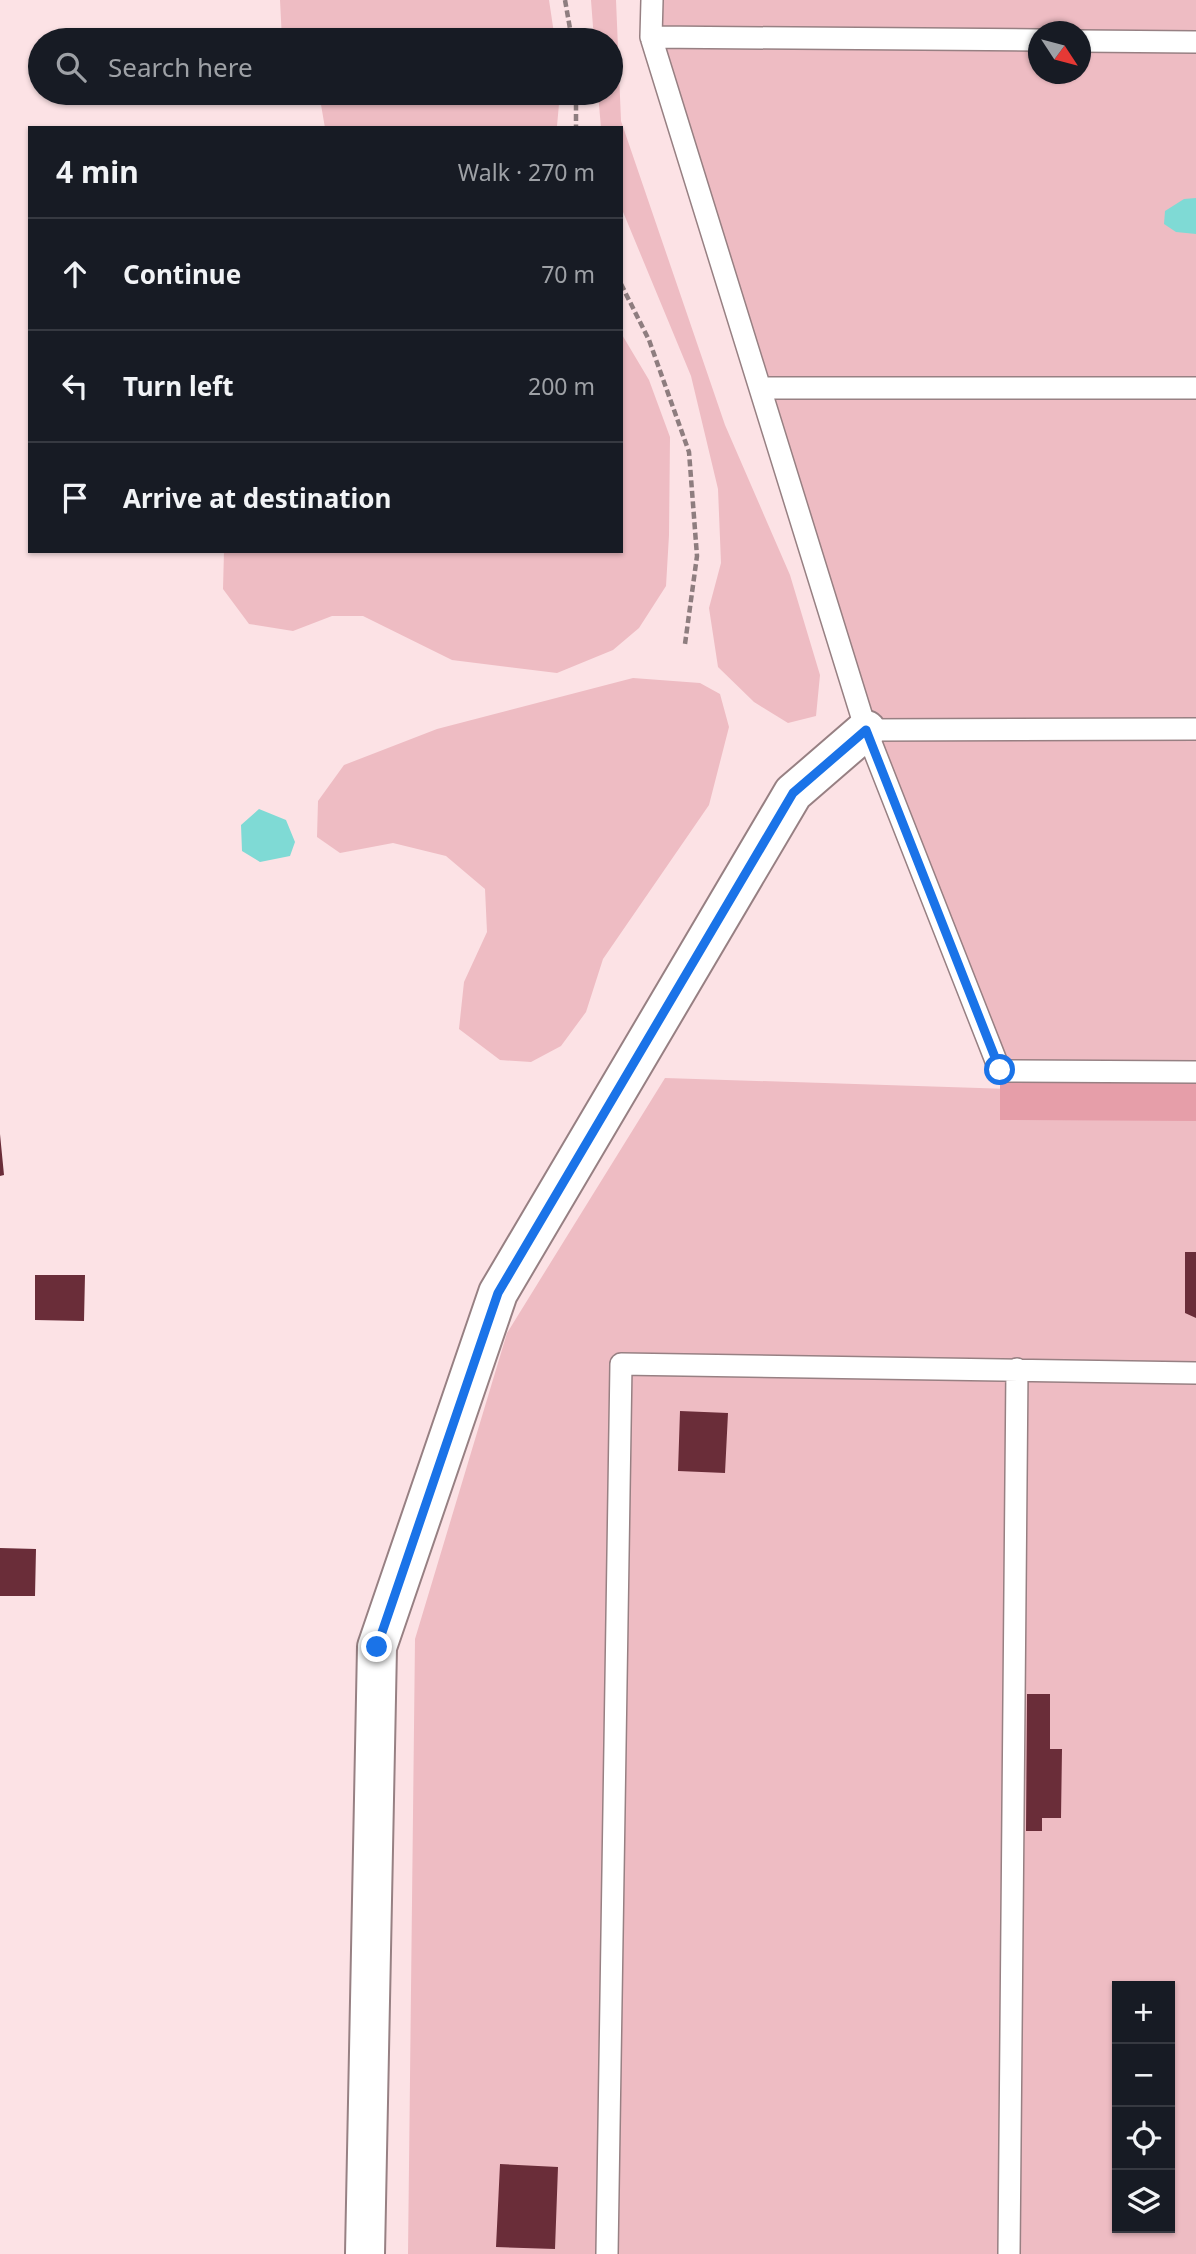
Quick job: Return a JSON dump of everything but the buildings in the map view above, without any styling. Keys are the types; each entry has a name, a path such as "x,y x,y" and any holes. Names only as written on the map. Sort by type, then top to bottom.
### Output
{"street":[{"path":"365,2254 377,1647 498,1293 793,793 866,730"}],"lane":[{"path":"652,0 651,37 866,730 1000,1070 1196,1072"},
{"path":"651,37 1028,40"},
{"path":"1091,41 1196,41"},
{"path":"760,388 1196,388"},
{"path":"866,730 1196,729"},
{"path":"607,2254 621,1364 1196,1373"},
{"path":"1009,2254 1017,1369"}],"path":[{"path":"565,0 570,28"},
{"path":"576,105 576,126"},
{"path":"623,288 649,340 689,452 697,556 685,644"}],"shaded area":[{"path":"280,0 549,0 553,28 281,28"},
{"path":"591,0 616,0 617,28 593,28"},
{"path":"652,0 1196,0 1196,1072 1000,1071 866,730 651,37"},
{"path":"321,105 559,105 557,126 325,126"},
{"path":"599,105 620,105 623,126 601,126"},
{"path":"623,127 725,425 790,575 820,675 816,716 788,723 754,702 718,667 709,608 721,563 718,489 691,376 623,212"},
{"path":"623,336 649,380 670,437 666,586 639,628 613,650 557,673 452,660 363,616 332,616 293,631 249,624 223,589 224,553 623,553"},
{"path":"633,678 700,683 720,694 729,727 709,805 603,959 586,1012 561,1046 531,1062 500,1060 459,1029 464,982 487,932 485,889 446,856 393,843 340,853 317,837 318,801 344,765 437,729"},
{"path":"1000,1071 1196,1072 1196,1121 1000,1120"},
{"path":"665,1078 1196,1095 1196,2254 408,2254 415,1639 507,1333"}],"water":[{"path":"1196,198 1196,234 1176,232 1164,224 1165,211 1184,199"},
{"path":"259,809 286,820 295,842 290,856 260,862 242,851 241,825"}],"route":[{"path":"377,1647 498,1293 793,793 866,730 1000,1070"}]}
